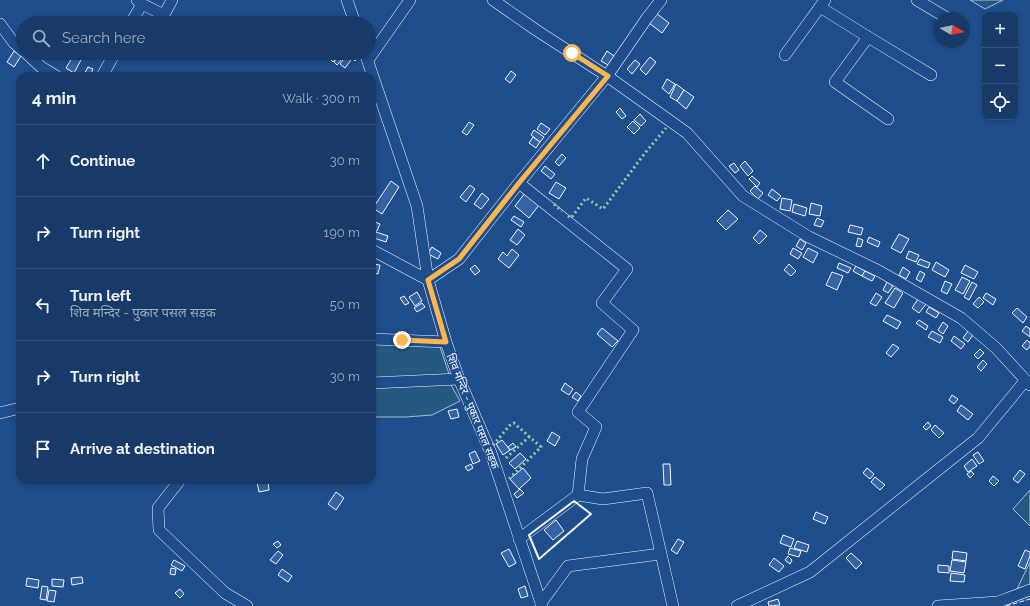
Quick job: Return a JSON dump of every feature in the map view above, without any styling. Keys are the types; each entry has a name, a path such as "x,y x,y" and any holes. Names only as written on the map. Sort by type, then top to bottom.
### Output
{"street":[{"path":"134,16 140,2 164,15 172,0"},
{"path":"347,0 353,16"},
{"path":"376,43 410,0"},
{"path":"493,0 536,30 608,76 687,133 743,196 809,237 879,270 961,318 996,348 1027,383 978,438 810,572 737,606"},
{"path":"376,252 428,280 459,259 519,183 608,76 661,0"},
{"path":"916,0 937,12"},
{"path":"785,55 822,3 868,37 931,75"},
{"path":"0,24 16,45"},
{"path":"868,37 835,82 888,119"},
{"path":"34,60 49,72"},
{"path":"104,72 111,60"},
{"name":"शिव मन्दिर - पुकार पसल सडक","path":"367,60 371,72"},
{"name":"शिव मन्दिर - पुकार पसल सडक","path":"376,85 417,206 428,280 446,342 459,379 491,453 541,604"},
{"path":"519,183 627,269 602,303 633,330 578,412 596,427 582,460 578,495"},
{"path":"376,339 446,342"},
{"path":"376,383 459,379"},
{"path":"0,413 16,409"},
{"path":"177,484 158,508 159,530 225,593 246,606"},
{"path":"519,539 578,495 603,499 647,493 673,606"},
{"path":"541,604 568,566 660,554"},
{"path":"938,606 998,602 1030,590"}],"shaded area":[{"path":"970,0 1003,0 985,9"},
{"path":"376,343 439,344 450,377 376,379"},
{"path":"450,383 460,401 432,415 376,417 376,388"},
{"path":"1030,490 1030,526 1013,509"},
{"path":"1030,562 1030,584 1017,589"}],"building":[{"path":"656,13 669,23 662,33 649,23"},
{"path":"14,51 16,52 16,60 18,60 14,67 7,62"},
{"path":"607,51 614,56 608,65 601,61"},
{"path":"650,57 656,62 646,75 640,69"},
{"path":"71,60 81,60 75,72 66,68"},
{"path":"336,60 341,60 337,65 334,62"},
{"path":"343,60 351,60 345,68 340,64"},
{"path":"635,60 640,64 632,74 627,69"},
{"path":"88,67 93,69 92,72 85,72"},
{"path":"511,71 516,75 510,83 505,79"},
{"path":"667,79 675,84 669,94 662,88"},
{"path":"676,84 684,90 677,101 670,97"},
{"path":"684,90 694,97 686,109 677,101"},
{"path":"620,108 626,116 622,119 616,112"},
{"path":"640,114 646,121 641,126 634,120"},
{"path":"633,121 640,128 634,134 627,127"},
{"path":"469,122 474,125 467,135 462,132"},
{"path":"541,123 550,129 545,135 537,129"},
{"path":"534,130 544,137 540,142 531,135"},
{"path":"533,137 540,142 536,148 529,143"},
{"path":"562,154 566,158 559,166 555,162"},
{"path":"745,161 753,171 748,176 740,166"},
{"path":"734,163 739,170 735,173 729,166"},
{"path":"545,166 555,174 551,179 541,171"},
{"path":"752,176 760,183 757,187 749,179"},
{"path":"391,181 399,187 382,214 376,210 376,204"},
{"path":"556,182 566,188 559,199 549,193"},
{"path":"470,185 475,189 466,202 460,197"},
{"path":"755,186 763,193 758,199 750,191"},
{"path":"772,189 781,196 777,201 768,195"},
{"path":"482,193 489,199 481,209 474,204"},
{"path":"525,193 539,205 529,218 515,206"},
{"path":"782,198 792,200 790,211 780,209"},
{"path":"811,203 822,206 820,216 809,214"},
{"path":"794,204 807,208 805,216 792,212"},
{"path":"728,210 738,219 726,230 717,221"},
{"path":"514,216 524,222 521,227 511,220"},
{"path":"817,218 824,221 821,227 814,225"},
{"path":"376,222 380,224 376,231"},
{"path":"850,225 863,228 861,235 848,232"},
{"path":"518,229 525,235 517,245 510,240"},
{"path":"760,230 767,236 759,244 753,238"},
{"path":"376,232 388,236 386,242 376,239"},
{"path":"899,234 909,239 901,253 891,248"},
{"path":"869,237 880,242 878,247 867,242"},
{"path":"858,238 863,240 861,247 856,246"},
{"path":"800,239 806,243 802,250 796,246"},
{"path":"432,247 441,253 438,259 428,254"},
{"path":"793,248 802,253 798,259 790,254"},
{"path":"808,248 818,253 813,263 803,257"},
{"path":"512,249 519,255 509,268 498,259 503,252 507,256"},
{"path":"909,251 919,255 916,262 906,258"},
{"path":"920,259 930,263 928,268 917,264"},
{"path":"936,262 949,270 945,277 932,270"},
{"path":"839,263 851,268 848,273 837,268"},
{"path":"376,264 380,265 378,274 376,274"},
{"path":"789,264 796,271 791,276 784,270"},
{"path":"475,265 480,271 475,275 470,269"},
{"path":"965,265 978,272 974,279 961,273"},
{"path":"856,266 865,271 862,276 853,271"},
{"path":"903,267 910,272 906,279 899,275"},
{"path":"865,271 875,276 872,281 862,276"},
{"path":"920,271 925,274 921,282 916,279"},
{"path":"832,272 843,276 837,290 826,285"},
{"path":"962,277 970,281 963,294 955,290"},
{"path":"945,281 952,284 947,294 941,291"},
{"path":"887,282 893,286 888,293 883,290"},
{"path":"972,282 977,285 969,300 964,297"},
{"path":"895,288 903,293 894,308 885,303"},
{"path":"417,292 422,301 415,306 409,297"},
{"path":"876,293 882,297 876,306 870,303"},
{"path":"986,293 996,299 993,305 983,298"},
{"path":"404,296 409,303 405,305 400,298"},
{"path":"979,297 984,302 978,308 973,304"},
{"path":"918,299 926,304 919,313 912,308"},
{"path":"422,303 425,307 417,312 414,308"},
{"path":"929,307 939,313 936,318 926,312"},
{"path":"1017,308 1027,317 1023,323 1012,313"},
{"path":"887,315 901,322 897,329 883,321"},
{"path":"919,320 928,326 926,330 916,323"},
{"path":"943,322 948,326 943,334 938,330"},
{"path":"1026,326 1030,329 1030,337 1022,331"},
{"path":"602,328 618,341 612,347 597,334"},
{"path":"932,331 943,337 940,343 928,337"},
{"path":"968,331 973,335 968,342 963,338"},
{"path":"954,336 965,344 961,349 951,341"},
{"path":"1027,340 1030,343 1030,346 1027,350 1022,346"},
{"path":"893,344 899,348 891,357 886,353"},
{"path":"980,349 984,353 978,359 974,355"},
{"path":"983,360 987,364 981,371 977,367"},
{"path":"565,383 573,389 569,395 561,390"},
{"path":"576,392 581,396 578,401 572,397"},
{"path":"952,395 958,399 954,404 949,400"},
{"path":"961,405 973,414 968,420 957,411"},
{"path":"457,409 459,417 451,419 448,411"},
{"path":"928,422 931,426 926,430 923,427"},
{"path":"935,425 944,433 939,438 931,430"},
{"path":"552,432 560,437 555,446 547,441"},
{"path":"502,440 510,450 503,455 496,444"},
{"path":"513,443 516,447 510,450 508,447"},
{"path":"475,451 480,461 473,464 469,454"},
{"path":"978,452 984,461 979,464 973,455"},
{"path":"520,453 526,459 515,469 509,463"},
{"path":"972,459 977,466 968,472 964,466"},
{"path":"471,464 473,468 468,471 465,467"},
{"path":"663,464 670,464 671,485 664,485"},
{"path":"523,468 531,478 519,489 510,479"},
{"path":"867,468 874,474 870,479 863,473"},
{"path":"1020,470 1025,474 1018,483 1013,479"},
{"path":"971,471 974,474 970,478 967,474"},
{"path":"993,476 999,481 994,486 989,481"},
{"path":"875,477 885,485 880,490 871,482"},
{"path":"257,484 268,484 269,490 259,492"},
{"path":"520,489 524,493 517,498 514,494"},
{"path":"336,492 344,498 336,510 328,504"},
{"path":"816,512 828,517 825,524 813,519"},
{"path":"556,520 564,531 553,540 544,530"},
{"path":"783,535 794,539 791,547 780,543"},
{"path":"678,539 684,542 677,554 671,550"},
{"path":"278,541 281,545 277,548 273,544"},
{"path":"797,541 809,545 807,552 794,548"},
{"path":"790,548 801,551 799,557 788,554"},
{"path":"509,549 516,563 509,567 501,553"},
{"path":"1025,550 1030,552 1030,556 1025,569 1018,566"},
{"path":"278,551 283,555 276,564 270,560"},
{"path":"953,551 967,553 966,561 952,559"},
{"path":"851,553 862,563 856,569 846,558"},
{"path":"788,556 792,560 790,564 785,560"},
{"path":"774,558 784,566 779,572 769,565"},
{"path":"174,560 185,566 182,571 171,565"},
{"path":"952,560 966,562 964,573 950,571"},
{"path":"938,565 949,566 949,573 938,572"},
{"path":"171,568 176,569 175,575 170,574"},
{"path":"282,569 292,576 288,582 278,575"},
{"path":"951,573 965,575 964,582 950,581"},
{"path":"82,577 83,583 72,585 71,578"},
{"path":"27,578 39,580 38,588 26,586"},
{"path":"52,579 64,580 63,587 52,586"},
{"path":"42,586 48,587 46,600 40,599"},
{"path":"525,586 528,596 521,598 518,589"},
{"path":"180,589 184,594 180,598 175,593"},
{"path":"49,590 56,591 54,602 47,601"},
{"path":"778,599 780,605 769,606 768,602"}],"hedge":[{"path":"568,216 571,218 586,198 603,209 645,153 666,128"},
{"path":"554,204 562,211"},
{"path":"493,445 511,424 514,423 541,447 508,480"},
{"path":"506,458 530,436 528,435"}],"fence":[{"path":"1006,606 1030,599"}],"wall":[{"path":"574,501 591,514 539,559 529,535 574,501"}],"route":[{"path":"402,340 446,342 428,280 459,259 519,183 608,76 572,53"}]}
